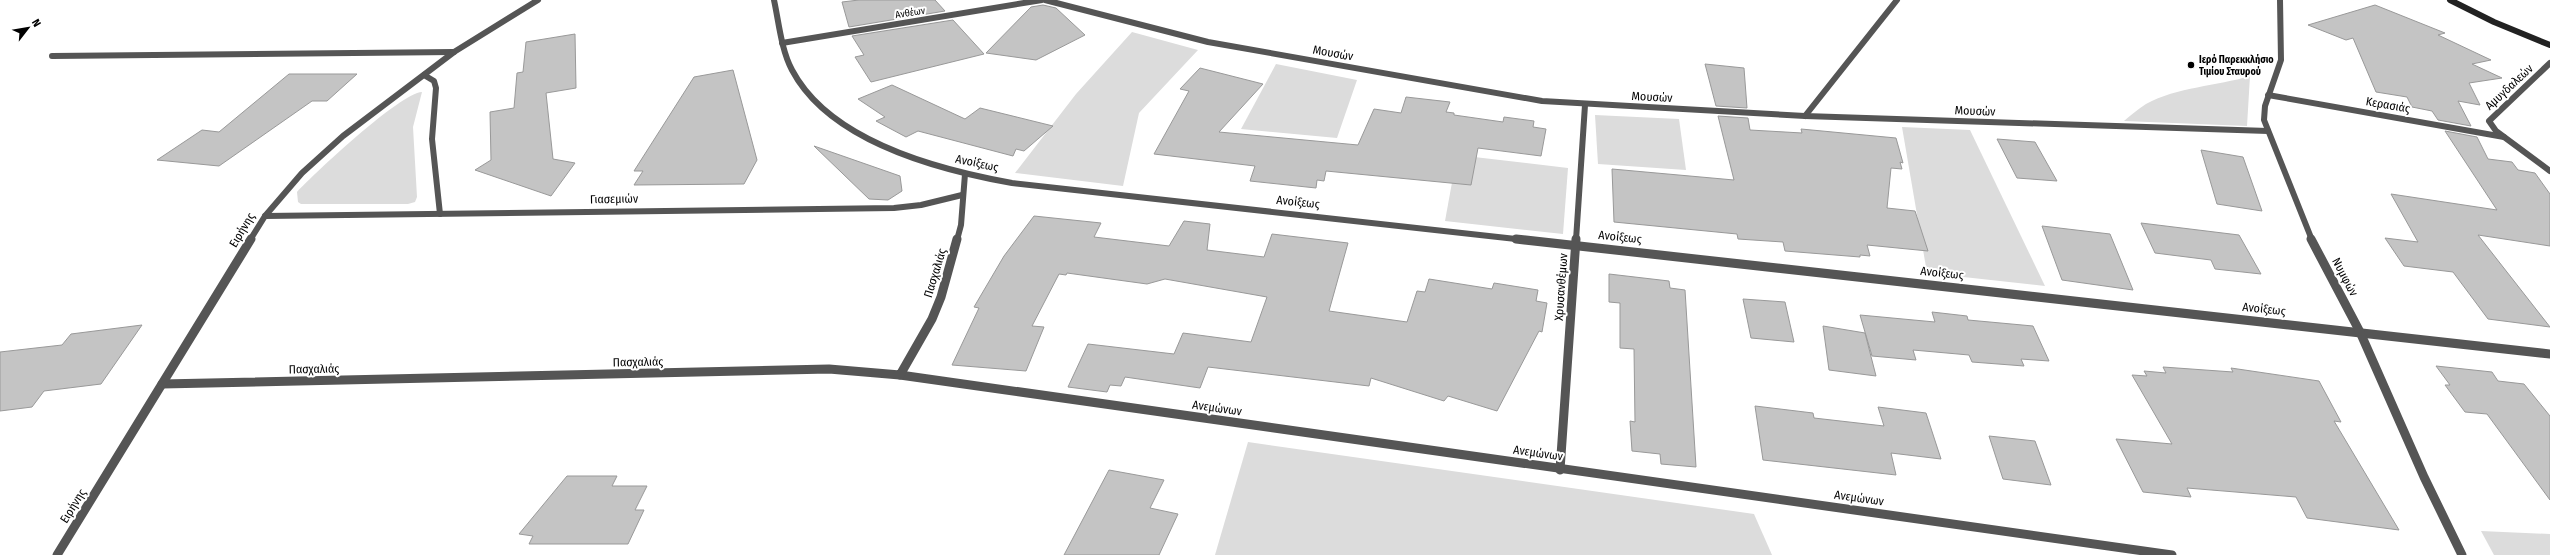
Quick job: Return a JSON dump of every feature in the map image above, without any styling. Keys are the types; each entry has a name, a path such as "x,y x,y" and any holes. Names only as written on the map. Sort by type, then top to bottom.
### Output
{"main road":[{"path":"2450,0 2507,28 2550,45"}],"street":[{"name":"Ειρήνης","path":"57,555 265,216 294,181 328,148 454,52 538,0"},
{"name":"Ανοίξεως","path":"774,0 782,43 792,70 801,86 816,103 833,117 856,131 932,165 965,174 1012,182 2550,354"},
{"name":"Ανθέων","path":"782,43 1043,0"},
{"name":"Μουσών","path":"1043,0 1208,42 1525,98 1585,105 1805,116 2268,131"},
{"name":"Νυμφών","path":"2280,0 2282,42 2279,66 2268,95 2264,112 2268,131 2311,238 2360,332 2424,477 2462,555"},
{"path":"1805,116 1894,1"},
{"path":"52,56 454,52"},
{"name":"Αμυγδαλεών","path":"2550,63 2489,121 2493,128 2550,171"},
{"path":"424,75 434,81 436,88 432,139 440,214"},
{"name":"Κερασιάς","path":"2268,95 2504,137"},
{"name":"Χρυσανθέμων","path":"1560,470 1585,105"},
{"name":"Πασχαλιάς","path":"162,384 829,370 900,374 932,318 941,297 961,225 962,195 965,174"},
{"name":"Γιασεμιών","path":"265,216 894,208 945,200 962,195"},
{"name":"Ανεμώνων","path":"900,374 1560,470 2172,555"}],"shaded area":[{"path":"1132,32 1198,50 1139,113 1123,186 1015,173 1076,94"},
{"path":"1276,64 1357,80 1337,138 1241,129"},
{"path":"2250,76 2247,126 2124,121 2143,106 2158,98 2184,90"},
{"path":"422,92 413,127 417,197 415,202 408,204 301,204 298,202 297,192 358,135 396,105 411,96"},
{"path":"1595,115 1679,119 1686,170 1598,164"},
{"path":"1902,127 1970,130 2045,286 1927,273"},
{"path":"1457,155 1568,168 1563,234 1445,221"},
{"path":"1248,442 1754,514 1772,555 1215,555"},
{"path":"2481,531 2550,534 2550,555 2494,555"}],"building":[{"path":"859,0 935,0 945,11 849,27 842,2"},
{"path":"1043,5 1056,8 1085,35 1036,60 986,53 1031,7"},
{"path":"2375,5 2445,33 2438,35 2491,60 2472,64 2502,78 2469,83 2480,105 2458,101 2471,126 2438,120 2432,111 2412,107 2407,97 2376,92 2353,38 2346,40 2308,25"},
{"path":"953,20 984,54 871,82 855,57 864,55 852,36"},
{"path":"575,34 576,88 546,93 553,159 575,163 551,196 475,170 491,160 490,112 514,108 517,73 523,72 526,42"},
{"path":"1705,64 1744,68 1747,108 1716,106"},
{"path":"1200,68 1263,84 1219,132 1358,145 1374,109 1401,113 1406,97 1450,102 1446,112 1454,113 1454,115 1503,122 1504,117 1534,121 1533,127 1546,129 1541,156 1478,148 1471,185 1326,171 1324,181 1317,180 1316,188 1250,181 1255,166 1154,154 1189,91 1180,89"},
{"path":"733,70 757,160 744,184 634,185 643,171 634,171 694,77"},
{"path":"289,74 357,74 327,101 312,101 219,166 157,160 202,130 219,132"},
{"path":"892,85 965,119 980,108 1053,126 1024,151 1016,149 1013,156 918,131 906,137 876,121 885,117 858,99"},
{"path":"1718,116 1748,118 1750,130 1802,133 1801,129 1896,138 1903,163 1900,162 1902,169 1891,168 1887,208 1915,211 1928,251 1867,245 1870,256 1860,255 1860,257 1785,251 1783,242 1738,239 1737,234 1614,222 1612,169 1734,180"},
{"path":"2445,131 2477,137 2488,159 2512,162 2518,170 2535,173 2550,194 2550,246 2478,235 2550,327 2488,319 2453,272 2404,266 2385,238 2418,242 2391,194 2497,210"},
{"path":"1997,139 2035,142 2057,181 2017,178"},
{"path":"814,146 900,176 902,191 888,200 869,199"},
{"path":"2201,150 2243,157 2262,211 2217,204"},
{"path":"1034,216 1101,223 1094,237 1169,246 1184,221 1210,224 1207,250 1264,257 1272,234 1348,243 1329,311 1407,322 1417,291 1425,292 1429,279 1492,289 1494,283 1538,290 1536,301 1547,303 1542,332 1539,331 1497,411 1448,396 1444,401 1371,378 1369,386 1208,367 1200,388 1125,377 1121,386 1110,385 1107,392 1068,387 1088,344 1174,354 1183,333 1251,342 1267,297 1165,279 1147,284 1067,273 1066,275 1059,274 1032,326 1044,327 1026,371 952,365 979,308 974,307 1004,256"},
{"path":"2141,223 2239,235 2261,274 2215,269 2211,260 2155,253"},
{"path":"2042,226 2110,234 2133,290 2062,280"},
{"path":"1609,274 1669,281 1670,288 1685,290 1696,467 1661,464 1660,454 1632,451 1630,421 1635,422 1634,349 1620,348 1620,303 1609,302"},
{"path":"1743,299 1785,302 1794,342 1751,338"},
{"path":"1932,312 1967,316 1968,320 2033,326 2049,361 2021,359 2024,366 1972,362 1969,355 1913,350 1916,360 1872,356 1860,315 1935,322"},
{"path":"142,325 101,384 44,391 32,407 0,411 0,352 62,345 71,334"},
{"path":"1823,326 1865,333 1876,376 1829,370"},
{"path":"2436,366 2492,372 2498,381 2524,384 2550,416 2550,500 2487,414 2465,412 2445,385 2450,385"},
{"path":"2163,367 2233,372 2231,368 2319,381 2341,422 2334,421 2399,530 2307,518 2296,497 2187,488 2191,497 2143,492 2116,439 2172,444 2132,375 2147,376 2144,371 2166,373"},
{"path":"1755,406 1813,413 1814,418 1884,426 1878,407 1926,413 1941,459 1891,453 1896,475 1763,460"},
{"path":"1989,436 2035,441 2051,485 2003,479"},
{"path":"1109,470 1164,480 1150,508 1178,514 1159,555 1064,555"},
{"path":"567,476 617,476 612,486 647,486 635,510 644,510 628,544 529,544 533,536 519,534"}],"place":[{"name":"Ιερό Παρεκκλήσιο Τιμίου Σταυρού","path":"2191,65"}]}
